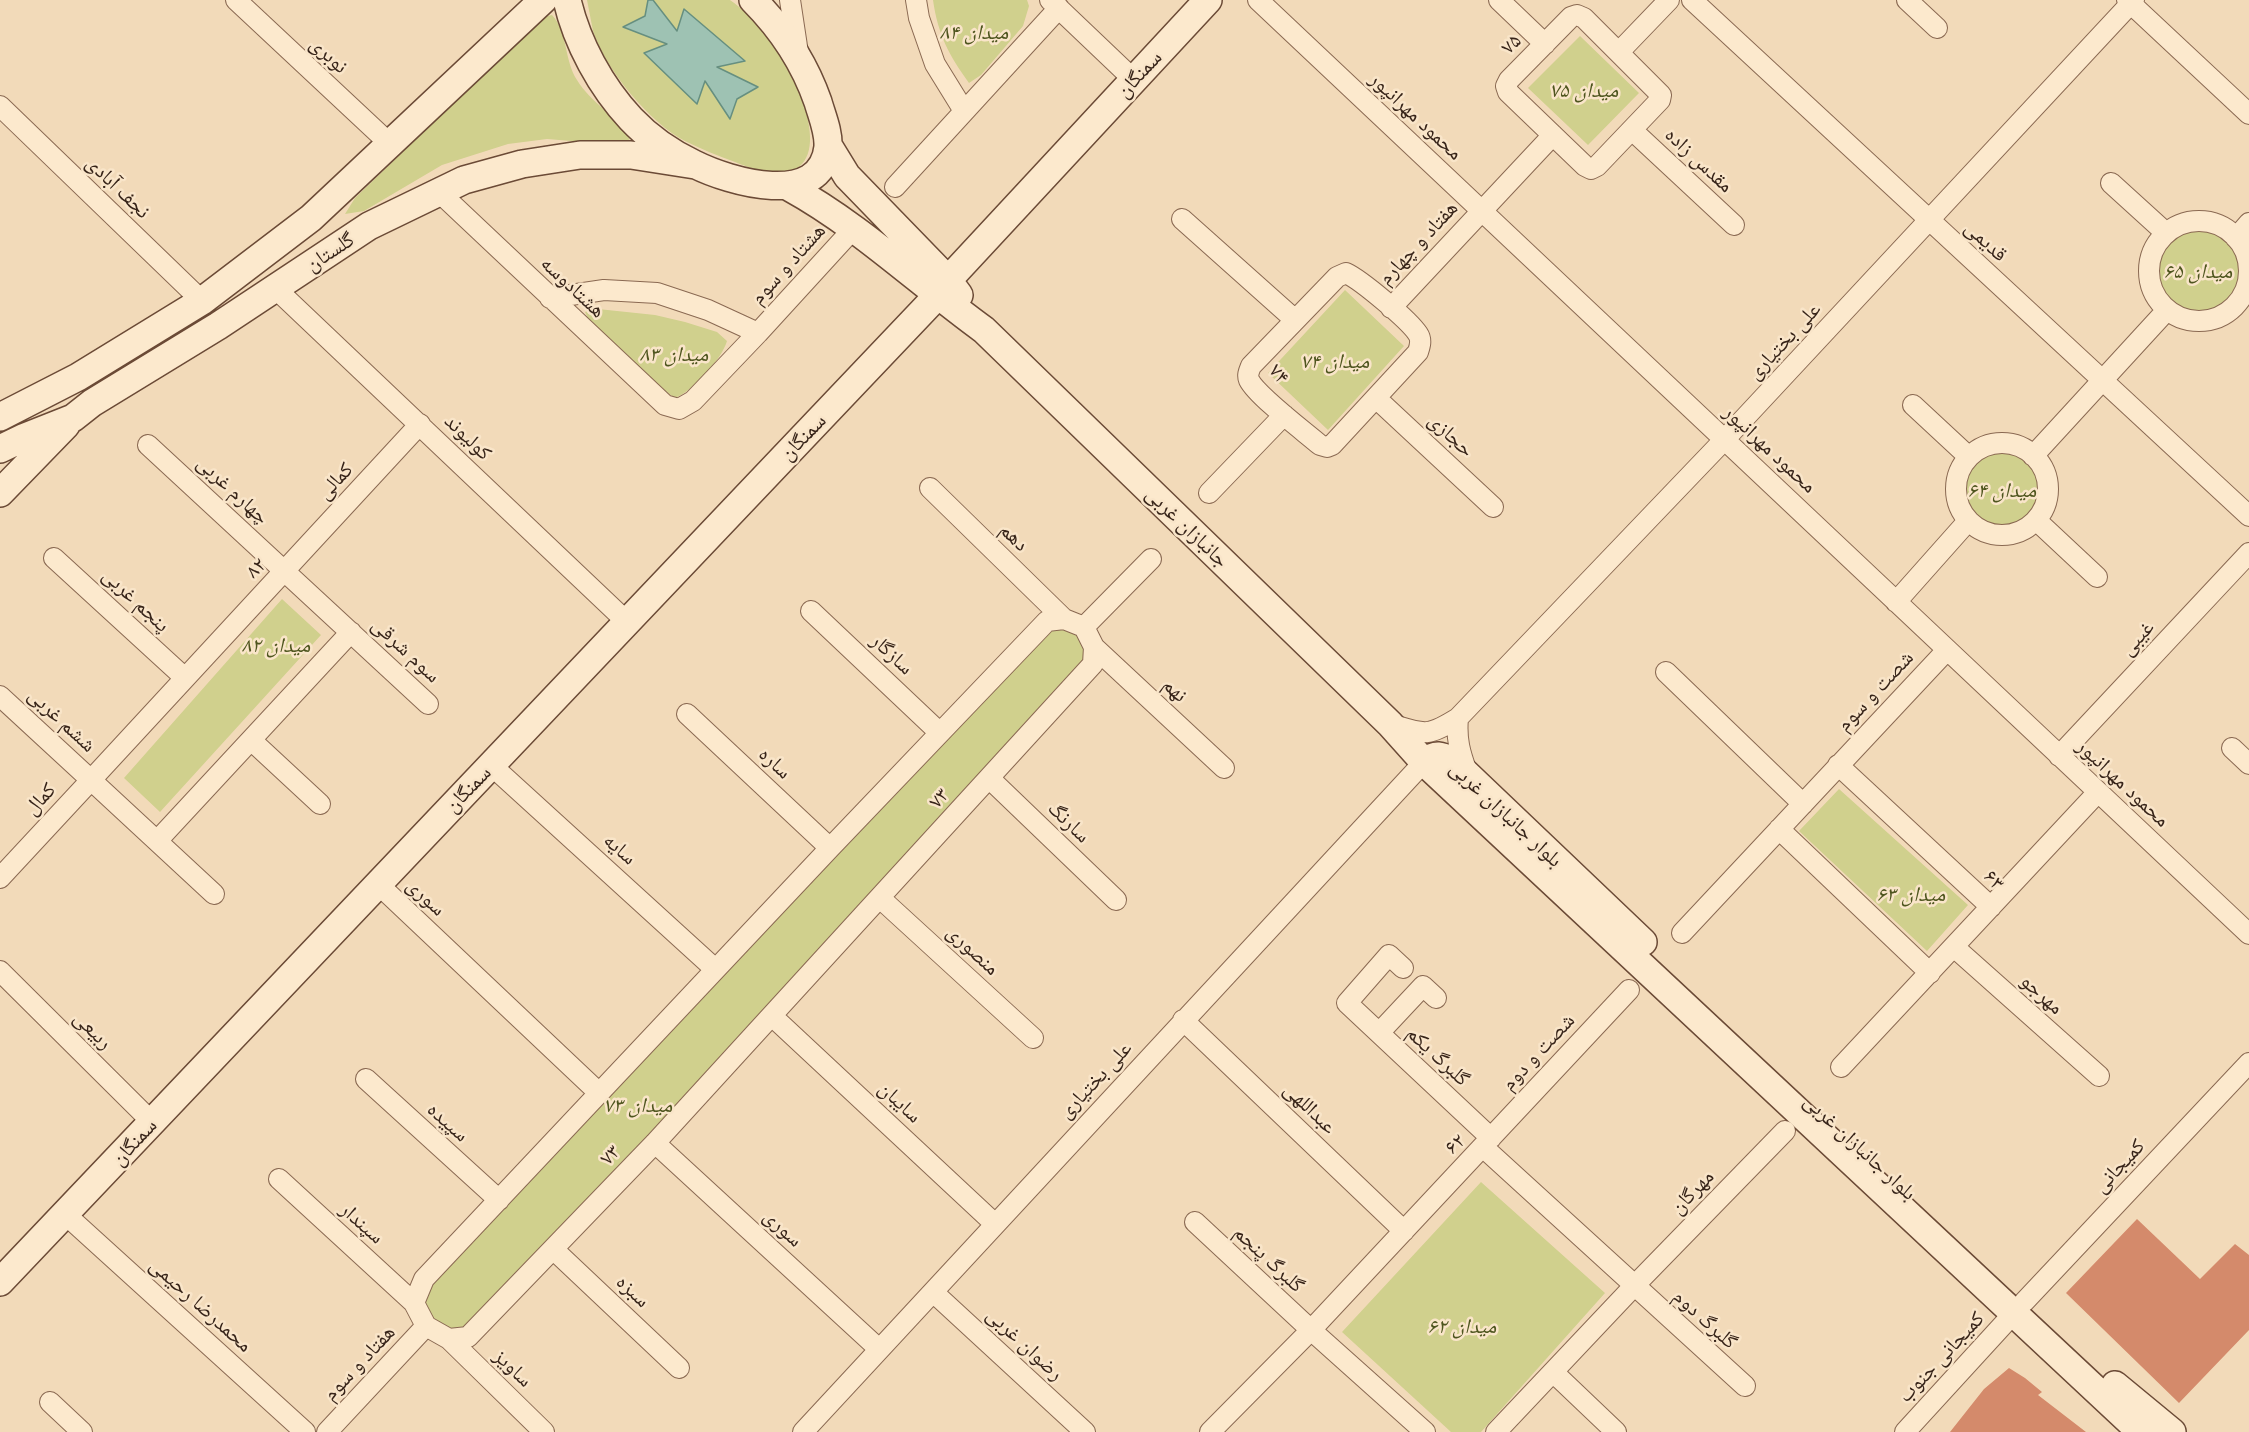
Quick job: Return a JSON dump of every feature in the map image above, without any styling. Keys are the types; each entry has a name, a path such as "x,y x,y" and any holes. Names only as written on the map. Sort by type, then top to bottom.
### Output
{"main road":[{"name":"گلستان","path":"11,411 78,377 202,301 311,218 543,0"},
{"path":"567,0 578,37 609,93 640,126 663,146 695,165 736,179 789,187 813,176 824,164 828,145"},
{"name":"جانبازان غربی","path":"753,0 799,56 824,121 828,145 847,177 943,288 1390,724 1424,762"},
{"name":"سمنگان","path":"0,1282 943,288 1208,0"},
{"name":"گلستان","path":"0,449 73,418 92,403 369,226 464,180 510,167 580,155 631,155 695,165"},
{"name":"جانبازان غربی","path":"789,187 815,201 943,288"},
{"path":"0,460 25,437 11,411"},
{"path":"0,494 73,418"},
{"name":"بلوار جانبازان غربی","path":"2141,1432 2019,1308 1454,762 1442,755 1433,755 1424,762 2019,1308 2172,1432"}],"street":[{"name":"نوبری","path":"236,0 390,144"},
{"path":"790,0 799,56"},
{"path":"916,0 919,18 935,64 964,111"},
{"name":"محمود مهرانپور","path":"1258,0 2249,934"},
{"path":"1499,0 1545,44"},
{"path":"1619,52 1669,0"},
{"name":"قدیمی","path":"1692,0 2249,516"},
{"path":"1906,0 1937,28"},
{"path":"2130,1 2249,114"},
{"name":"علی بختیاری","path":"1458,718 1725,440 2130,1"},
{"path":"895,188 964,111 1054,4 1134,80"},
{"name":"۷۵","path":"1577,15 1584,18 1619,52 1661,95 1660,100 1597,166 1591,169 1585,166 1508,92 1506,86 1509,80 1571,17 1577,15"},
{"name":"نجف آبادی","path":"0,106 202,301"},
{"name":"مقدس زاده","path":"1632,130 1734,225"},
{"name":"هفتاد و چهارم","path":"1391,308 1553,135"},
{"path":"2111,183 2166,233"},
{"name":"هشتادوسه","path":"439,192 665,405 679,409"},
{"path":"1182,219 1294,319"},
{"path":"2210,222 2224,228 2236,238 2244,250 2248,264 2248,279 2242,311 2210,320 2195,321 2180,318 2167,310 2157,299 2148,272 2150,257 2156,244 2166,233 2179,225 2210,222"},
{"path":"2236,238 2249,223"},
{"name":"هشتاد و سوم","path":"679,409 693,400 758,333 854,228"},
{"name":"۷۴","path":"1346,273 1355,277 1391,308 1418,335 1420,343 1418,352 1377,399 1332,445 1327,447 1320,445 1250,382 1248,375 1251,366 1337,277 1346,273"},
{"name":"کولیوند","path":"275,288 627,622"},
{"name":"هشتاد و سوم","path":"550,298 604,290 657,293 708,310 758,333"},
{"path":"2033,456 2167,310"},
{"name":"حجازی","path":"1377,399 1493,507"},
{"path":"1913,405 1969,457"},
{"path":"1209,493 1284,415"},
{"name":"کمالی","path":"285,571 420,424"},
{"path":"2004,443 2019,446 2041,465 2048,494 2044,508 2025,530 2011,535 1996,535 1981,531 1968,521 1959,508 1955,493 1957,477 1963,463 1969,457 1988,445 2004,443"},
{"name":"چهارم غربی","path":"148,445 285,571"},
{"name":"دهم","path":"930,488 1064,619"},
{"path":"2036,520 2097,577"},
{"path":"1896,602 1968,521"},
{"name":"غیبی","path":"2060,756 2249,553"},
{"name":"پنجم غربی","path":"54,558 185,678"},
{"path":"1084,627 1151,559"},
{"name":"۸۲","path":"91,780 285,571 351,632"},
{"name":"سازگار","path":"811,610 940,733"},
{"path":"1064,619 1084,627 1094,646"},
{"name":"۷۳","path":"414,1303 424,1279 598,1092 1047,621 1064,619"},
{"path":"157,841 351,632"},
{"name":"سوم شرقی","path":"351,632 428,704"},
{"name":"۷۳","path":"448,1339 468,1337 655,1143 1093,664 1094,646"},
{"name":"نهم","path":"1094,646 1224,768"},
{"name":"شصت و سوم","path":"1838,765 1947,650"},
{"path":"1666,672 1803,804"},
{"name":"ششم غربی","path":"0,696 91,780"},
{"name":"ساره","path":"687,714 830,848"},
{"path":"1458,718 1459,750 1469,777"},
{"name":"جانبازان غربی","path":"1390,724 1424,734 1443,728 1458,718"},
{"path":"251,740 320,804"},
{"path":"2232,748 2249,764"},
{"name":"علی بختیاری","path":"803,1432 1424,762"},
{"name":"سایه","path":"491,765 715,969"},
{"path":"1682,933 1838,765"},
{"name":"۶۳","path":"1838,765 1991,907 1930,973"},
{"name":"سارنگ","path":"989,778 1116,900"},
{"path":"91,780 214,894"},
{"name":"کمال","path":"0,878 91,780"},
{"path":"1991,907 2098,792"},
{"path":"1779,829 1930,973 1841,1067"},
{"name":"سوری","path":"378,884 598,1092"},
{"name":"منصوری","path":"880,898 1033,1038"},
{"name":"مهرجو","path":"1954,946 2099,1077"},
{"name":"گلبرگ یکم","path":"1403,968 1389,955 1347,1003 1487,1142"},
{"name":"ربیعی","path":"0,971 152,1122"},
{"name":"گلبرگ یکم","path":"1379,1033 1423,986 1436,998"},
{"name":"شصت و دوم","path":"1487,1142 1629,990"},
{"name":"سایبان","path":"772,1016 995,1224"},
{"name":"عبداللهی","path":"1183,1020 1404,1232"},
{"name":"کمیجانی","path":"2019,1308 2249,1062"},
{"name":"سپیده","path":"366,1079 499,1200"},
{"name":"مهرگان","path":"1634,1286 1785,1131"},
{"name":"۶۲","path":"1311,1330 1487,1142 1634,1286"},
{"name":"سوری","path":"655,1143 879,1350"},
{"name":"سپندار","path":"279,1179 414,1303 426,1326"},
{"name":"محمدرضا رحیمی","path":"65,1214 305,1432"},
{"name":"گلبرگ پنجم","path":"1195,1222 1311,1330"},
{"name":"سبزه","path":"553,1249 679,1368"},
{"path":"1496,1432 1634,1286"},
{"name":"گلبرگ دوم","path":"1634,1286 1745,1386"},
{"name":"رضوان غربی","path":"933,1292 1083,1432"},
{"name":"کمیجانی جنوب","path":"1905,1432 2019,1308"},
{"path":"426,1326 448,1339"},
{"name":"هفتاد و سوم","path":"327,1432 426,1326"},
{"path":"1210,1432 1311,1330 1425,1432"},
{"name":"ساویز","path":"448,1339 544,1432"},
{"path":"1553,1372 1616,1432"},
{"path":"50,1402 82,1432"}],"green space":[{"path":"587,0 730,0 740,7 775,45 803,101 810,141 806,158 796,169 789,172 781,174 766,172 710,152 671,133 630,94 618,78 593,31"},
{"name":"میدان ۸۴","path":"933,0 1027,0 1029,6 1023,26 981,75 969,83 945,44"},
{"path":"552,15 561,30 577,80 630,139 620,145 547,139 508,144 442,165 364,211 345,214 355,198 543,17"},
{"name":"میدان ۷۵","path":"1580,36 1639,93 1588,145 1528,88"},
{"name":"میدان ۶۵","path":"2198,226 2215,230 2230,239 2239,254 2243,271 2239,288 2230,303 2215,312 2198,316 2181,312 2166,303 2157,288 2153,271 2157,254 2166,239 2181,230"},
{"name":"میدان ۷۴","path":"1345,290 1404,346 1328,430 1268,373"},
{"name":"میدان ۸۳","path":"598,309 655,315 685,322 717,332 727,341 719,357 706,374 690,389 675,398 662,389 590,322 585,312"},
{"name":"میدان ۶۴","path":"2002,450 2017,453 2030,462 2039,475 2042,490 2039,505 2030,518 2017,527 2002,530 1987,527 1974,518 1965,505 1962,490 1965,475 1974,462 1987,453"},
{"name":"میدان ۸۲","path":"282,599 321,635 160,812 124,778"},
{"name":"میدان ۷۳","path":"1047,621 1084,627 1093,664 468,1337 447,1338 414,1303"},
{"name":"میدان ۶۳","path":"1839,789 1968,905 1927,951 1799,831"},
{"name":"میدان ۶۲","path":"1481,1182 1605,1293 1481,1432 1451,1432 1342,1332"}],"shaded area":[{"path":"648,0 653,0 677,31 684,9 745,61 717,67 758,87 737,99 730,119 705,81 697,104 644,53 667,44 623,27 645,16"}],"building":[{"path":"2137,1219 2200,1279 2235,1244 2249,1255 2249,1330 2179,1403 2066,1293"},
{"path":"2009,1368 2042,1392 2038,1395 2086,1432 1950,1432 1984,1389"}]}
